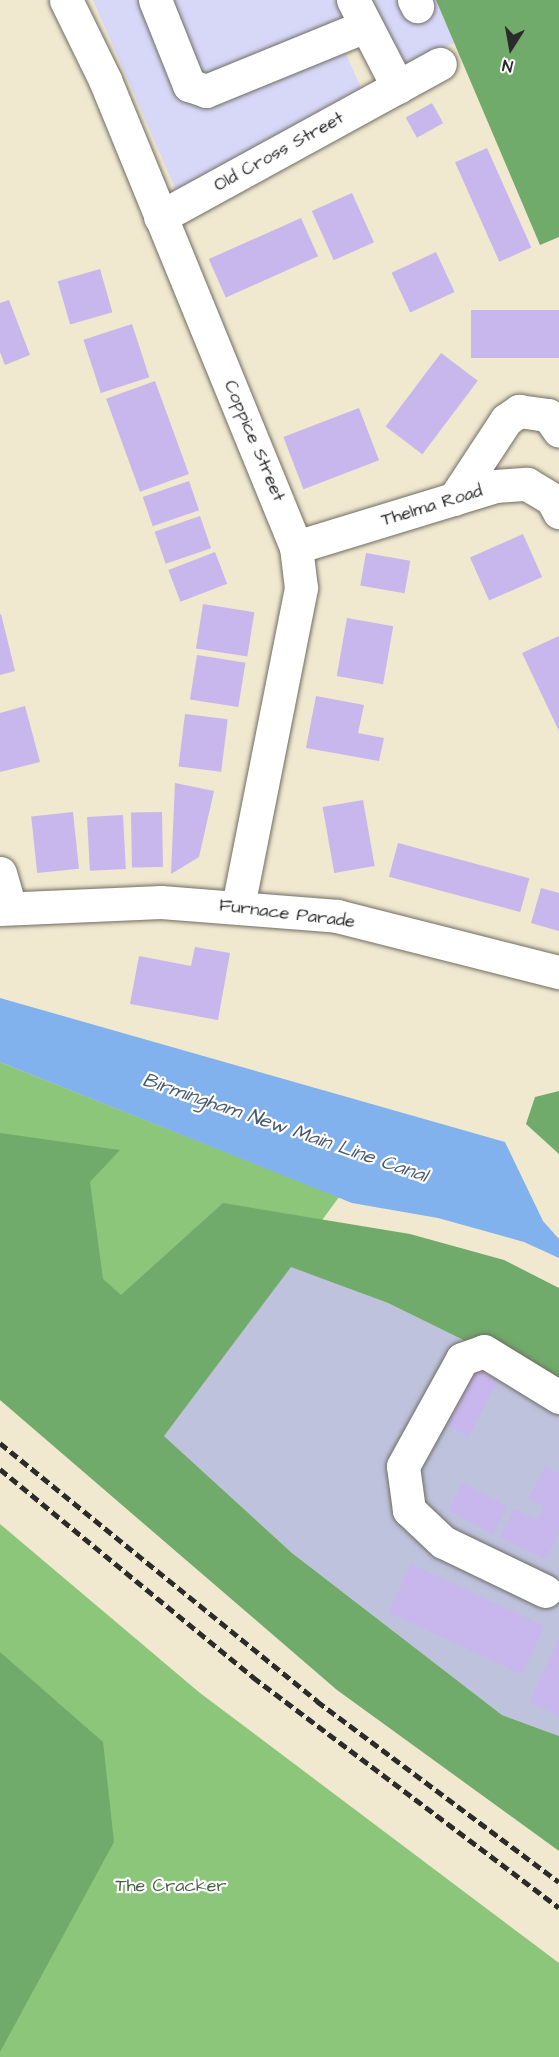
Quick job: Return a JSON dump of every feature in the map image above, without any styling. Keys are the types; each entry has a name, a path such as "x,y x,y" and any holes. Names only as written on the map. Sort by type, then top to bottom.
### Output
{"street":[{"name":"Coppice Street","path":"66,0 105,80 296,547 301,588 238,906"},
{"path":"155,0 189,85 206,91 364,23 398,87"},
{"name":"Old Cross Street","path":"160,217 440,64"},
{"path":"454,499 506,420 519,411 548,415 559,431"},
{"name":"Thelma Road","path":"296,547 495,486 527,484 552,499 559,512"},
{"path":"0,873 5,908"},
{"name":"Furnace Parade","path":"5,908 92,903 238,906 337,916 559,972"},
{"path":"545,1591 443,1542 409,1510 403,1466 462,1359 484,1352 559,1397"}],"shaded area":[{"path":"93,0 436,0 456,42 406,67 385,31 343,47 361,88 176,190"},
{"path":"291,1266 388,1303 559,1387 559,1736 502,1715 292,1553 164,1436"}],"green space":[{"path":"436,0 559,0 559,237 540,245"},
{"path":"0,1062 339,1197 164,1436 0,1361"},
{"path":"559,1091 559,1154 526,1124 535,1097"},
{"path":"0,1133 120,1150 90,1182 103,1279 121,1295 223,1203 410,1234 504,1260 559,1288 559,1387 388,1303 291,1267 164,1436 292,1553 502,1715 559,1736 559,1851 337,1690 0,1400"},
{"name":"The Cracker","path":"0,1524 200,1693 559,1963 559,2057 0,2057"},
{"path":"0,1652 103,1742 114,1842 0,2052"}],"water":[{"name":"Birmingham New Main Line Canal","path":"0,998 505,1142 543,1221 559,1239 559,1258 524,1242 438,1218 352,1203 0,1062"}],"building":[{"path":"432,103 443,123 417,138 406,118"},
{"path":"487,148 531,248 499,262 455,162"},
{"path":"352,193 374,242 334,260 312,211"},
{"path":"301,218 318,256 226,297 209,259"},
{"path":"436,252 455,292 410,313 392,273"},
{"path":"100,269 112,312 70,324 58,281"},
{"path":"9,300 30,355 5,365 0,352 0,303"},
{"path":"471,310 559,310 559,358 471,358"},
{"path":"132,324 149,377 101,393 83,340"},
{"path":"441,353 478,381 422,454 386,426"},
{"path":"155,381 189,474 140,492 106,399"},
{"path":"359,408 379,460 303,489 283,437"},
{"path":"189,481 199,510 153,526 143,497"},
{"path":"200,516 211,548 166,564 155,532"},
{"path":"523,534 542,577 489,601 470,558"},
{"path":"215,552 227,584 181,602 168,570"},
{"path":"366,553 410,561 405,593 360,585"},
{"path":"203,604 254,612 247,657 196,648"},
{"path":"0,615 15,671 0,675"},
{"path":"347,618 393,626 383,684 337,676"},
{"path":"559,636 559,731 522,653"},
{"path":"197,655 245,663 238,707 190,699"},
{"path":"316,696 364,705 358,733 384,738 379,761 306,748"},
{"path":"25,706 40,762 0,772 0,713"},
{"path":"185,714 228,719 221,772 179,767"},
{"path":"175,783 214,791 199,857 171,874"},
{"path":"363,800 375,866 334,873 323,807"},
{"path":"73,812 79,869 37,873 31,816"},
{"path":"162,812 163,867 132,868 131,813"},
{"path":"123,815 126,869 90,871 87,817"},
{"path":"398,843 529,878 520,912 389,877"},
{"path":"541,888 559,893 559,931 531,923"},
{"path":"195,947 230,953 218,1020 130,1004 139,956 191,966"},
{"path":"477,1369 498,1380 468,1437 447,1426"},
{"path":"545,1466 559,1473 559,1532 546,1559 500,1537 514,1509 537,1520 544,1506 529,1499"},
{"path":"463,1483 507,1506 493,1534 448,1510"},
{"path":"411,1564 544,1626 522,1674 389,1612"},
{"path":"559,1639 559,1716 529,1702"}],"railway":[{"path":"0,1443 317,1701 559,1882"},
{"path":"0,1469 253,1677 559,1908"}]}
